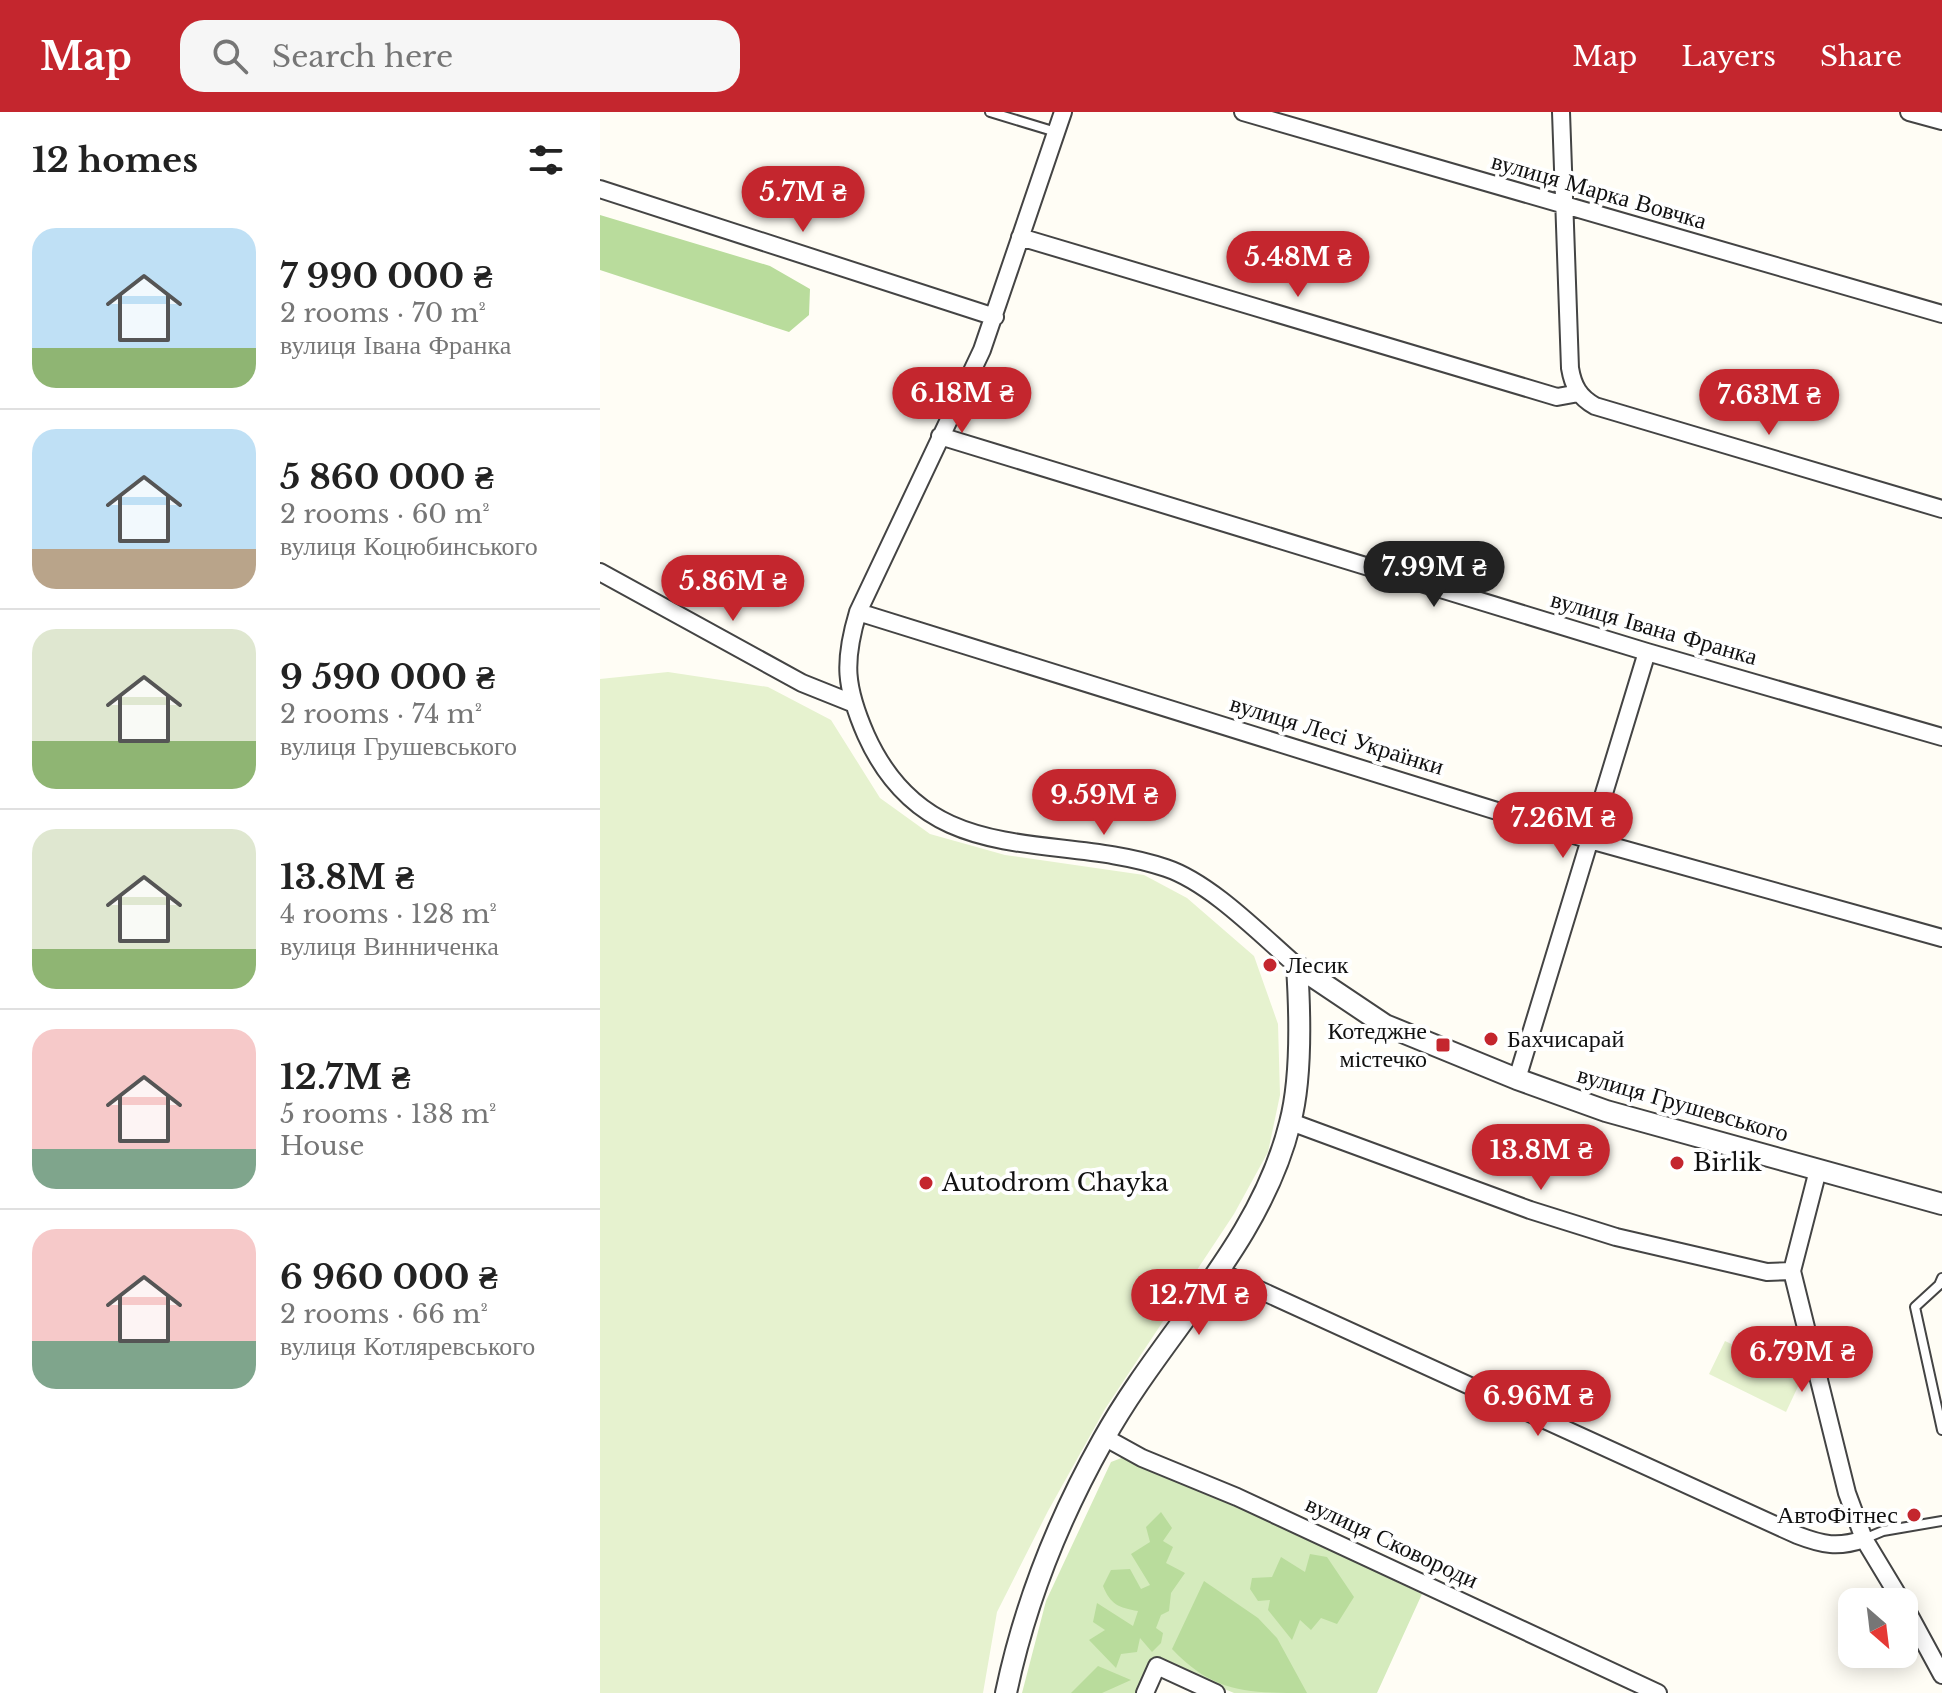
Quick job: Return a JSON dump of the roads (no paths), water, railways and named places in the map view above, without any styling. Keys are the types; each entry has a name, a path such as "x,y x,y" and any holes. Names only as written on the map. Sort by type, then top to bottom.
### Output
{"street":[{"name":"вулиця Грушевського","path":"1063,112 982,350 858,612 849,642 846,676 852,703 876,757 901,790 928,811 957,827 1022,846 1135,861 1168,869 1241,918 1297,966 1385,1025 1517,1079 1606,1111 1942,1204"},
{"name":"вулиця Марка Вовчка","path":"1243,112 1942,314"},
{"path":"1561,112 1570,368 1579,393 1595,406 1942,509"},
{"path":"1909,112 1942,121"},
{"path":"600,189 995,317"},
{"path":"1020,237 1557,397 1579,393"},
{"name":"вулиця Івана Франка","path":"940,436 1647,652 1942,737"},
{"path":"600,572 802,683 852,703"},
{"name":"вулиця Лесі Українки","path":"858,612 1590,840 1942,938"},
{"path":"1517,1079 1647,652"},
{"path":"1006,1693 1041,1566 1104,1437 1250,1222 1291,1122 1300,1016 1297,966"},
{"path":"1291,1122 1530,1210 1616,1237 1767,1272 1792,1271"},
{"path":"1818,1170 1792,1271 1847,1493 1864,1539 1893,1588"},
{"path":"1218,1271 1797,1535 1821,1544 1841,1546 1864,1539"},
{"name":"вулиця Сковороди","path":"1104,1437 1142,1458 1237,1497 1658,1693"},
{"path":"1918,1631 1942,1675"},
{"path":"1145,1693 1157,1666 1216,1693"}],"lane":[{"path":"990,112 1056,132"},
{"path":"1942,1278 1939,1285 1915,1307 1942,1430"},
{"path":"1864,1539 1883,1531 1942,1521"}],"place":[{"name":"Лесик","path":"1270,965"},
{"name":"Бахчисарай","path":"1491,1039"},
{"name":"Котеджне містечко","path":"1443,1045"},
{"name":"Birlik","path":"1677,1163"},
{"name":"Autodrom Chayka","path":"926,1183"},
{"name":"АвтоФітнес","path":"1914,1515"}]}
